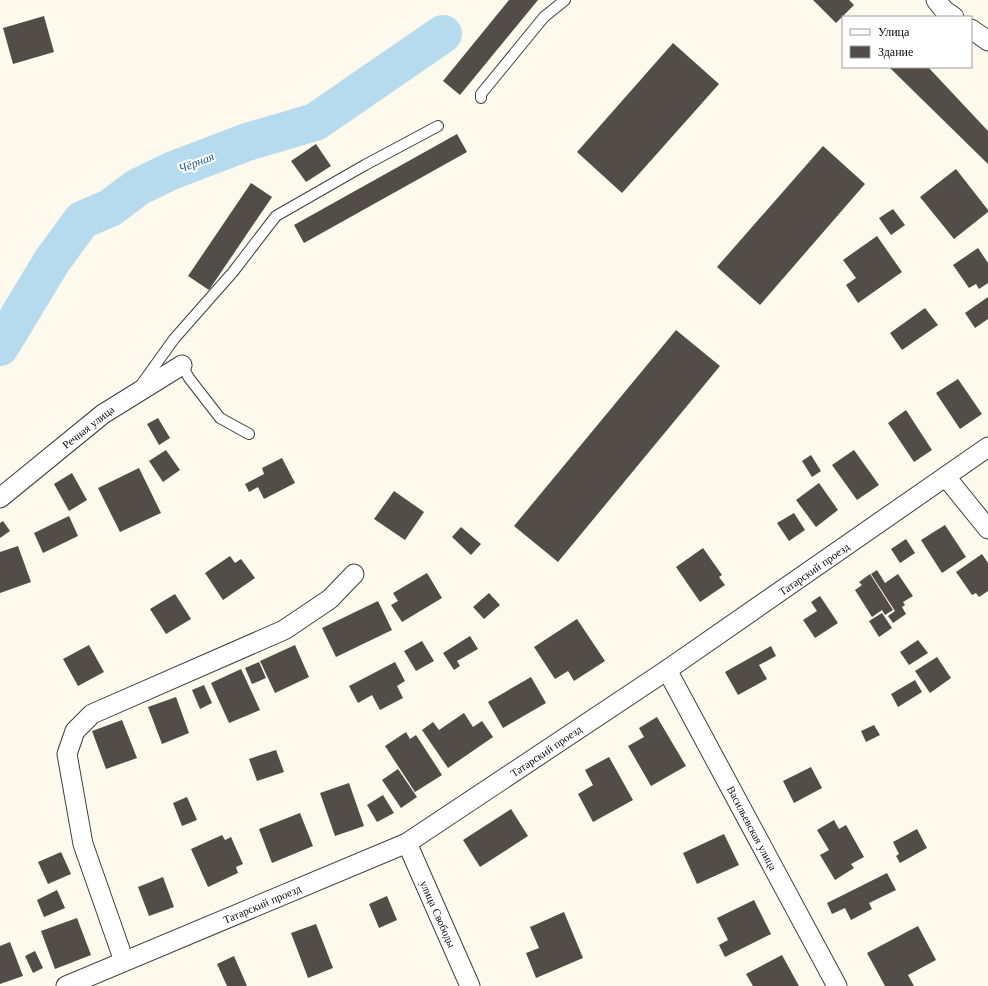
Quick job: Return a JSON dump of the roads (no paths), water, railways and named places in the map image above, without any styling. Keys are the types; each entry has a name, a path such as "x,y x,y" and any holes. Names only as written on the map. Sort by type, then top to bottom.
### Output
{"street":[{"path":"936,0 944,10 953,16"},
{"path":"972,30 988,41"},
{"name":"Речная улица","path":"0,498 103,414 182,365"},
{"name":"Татарский проезд","path":"66,986 407,843 666,670 988,447"},
{"path":"946,477 988,529"},
{"path":"124,962 83,844 67,754 75,731 92,714 284,630 330,599 354,574"},
{"name":"Васильевская улица","path":"666,670 837,986"},
{"name":"улица Свободы","path":"407,843 470,986"}],"lane":[{"path":"481,98 481,94 544,17 565,0"},
{"path":"134,394 174,339 233,272 276,216 365,165 438,126"},
{"path":"182,365 189,378 220,418 249,434"}],"waterway":[{"name":"Чёрная","path":"0,347 52,261 82,220 110,208 138,187 171,171 247,142 315,122 443,34"}]}
